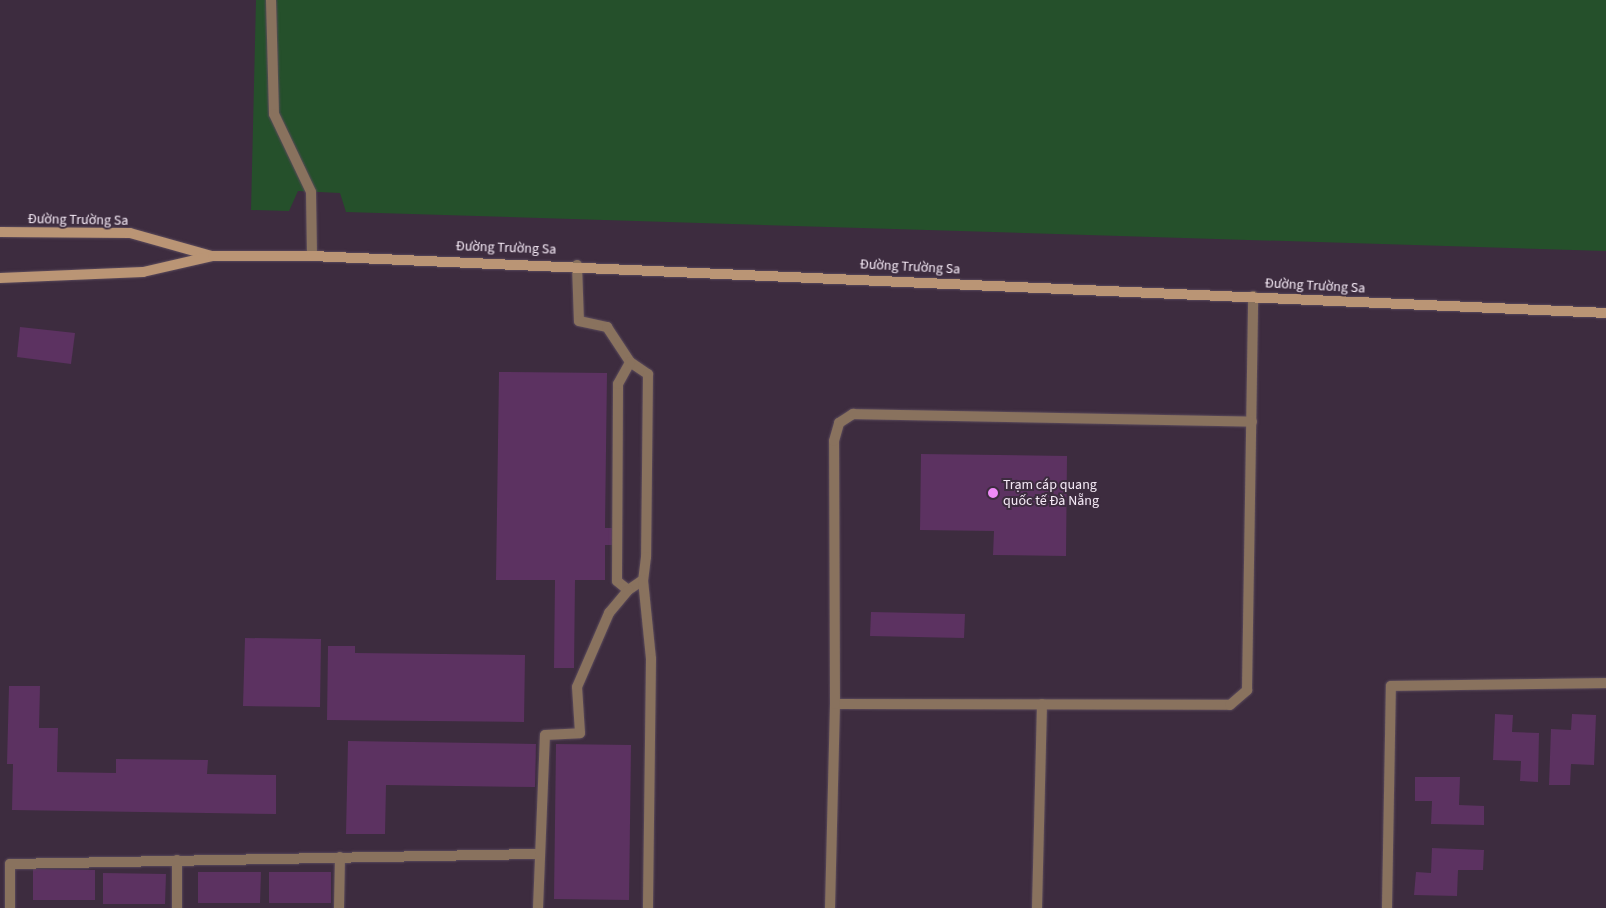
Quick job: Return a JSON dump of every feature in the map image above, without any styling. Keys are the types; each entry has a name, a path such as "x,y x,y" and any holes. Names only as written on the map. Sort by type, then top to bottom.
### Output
{"main road":[{"name":"Đường Trường Sa","path":"0,232 130,234 213,256"},
{"name":"Đường Trường Sa","path":"0,278 143,272 213,256 312,256 577,265 1606,313"}],"street":[{"path":"271,0 274,114 311,192 312,256"},
{"path":"577,265 579,321 607,327 630,362 648,374 643,580 651,659 648,908"},
{"path":"835,704 1230,704 1246,690 1253,296"},
{"path":"628,590 617,581 618,384 630,362"},
{"path":"830,908 835,704 834,441 839,423 854,414 1252,422"},
{"path":"538,908 538,854 545,735 580,733 577,687 608,612 628,590 643,580"},
{"path":"1387,908 1391,686 1606,683"},
{"path":"1037,908 1042,704"},
{"path":"10,908 10,864 538,854"},
{"path":"339,908 340,857"},
{"path":"177,860 177,908"}],"green space":[{"path":"256,0 1606,0 1606,251 346,212 340,193 298,191 289,211 251,210"}],"building":[{"path":"20,327 75,333 71,364 17,357"},
{"path":"499,372 607,373 605,528 615,528 616,545 605,545 605,580 575,580 574,668 554,668 555,580 496,580"},
{"name":"Trạm cáp quang quốc tế Đà Nẵng","path":"921,454 1067,456 1066,556 993,555 994,531 920,530"},
{"path":"871,612 965,614 964,638 870,636"},
{"path":"245,638 321,639 320,707 243,706"},
{"path":"328,646 355,646 355,653 525,655 524,722 327,720"},
{"path":"9,686 40,686 39,728 58,728 57,772 116,773 116,759 208,760 207,774 276,775 276,814 12,810 13,764 7,764"},
{"path":"1495,714 1513,715 1512,732 1539,733 1538,782 1520,781 1521,761 1493,760"},
{"path":"1572,714 1596,715 1594,765 1571,764 1570,785 1549,785 1551,729 1571,730"},
{"path":"348,741 536,744 535,787 386,785 385,834 346,834"},
{"path":"556,744 631,745 629,900 554,899"},
{"path":"1415,777 1460,777 1459,805 1484,806 1484,825 1431,824 1432,801 1415,801"},
{"path":"1432,848 1484,850 1483,870 1458,870 1457,896 1414,895 1416,872 1431,873"},
{"path":"33,869 95,870 95,900 33,900"},
{"path":"198,872 261,872 260,903 198,903"},
{"path":"269,872 331,872 331,903 269,903"},
{"path":"103,873 166,874 165,904 103,904"}],"place":[{"name":"Trạm cáp quang quốc tế Đà Nẵng","path":"993,493"}]}
